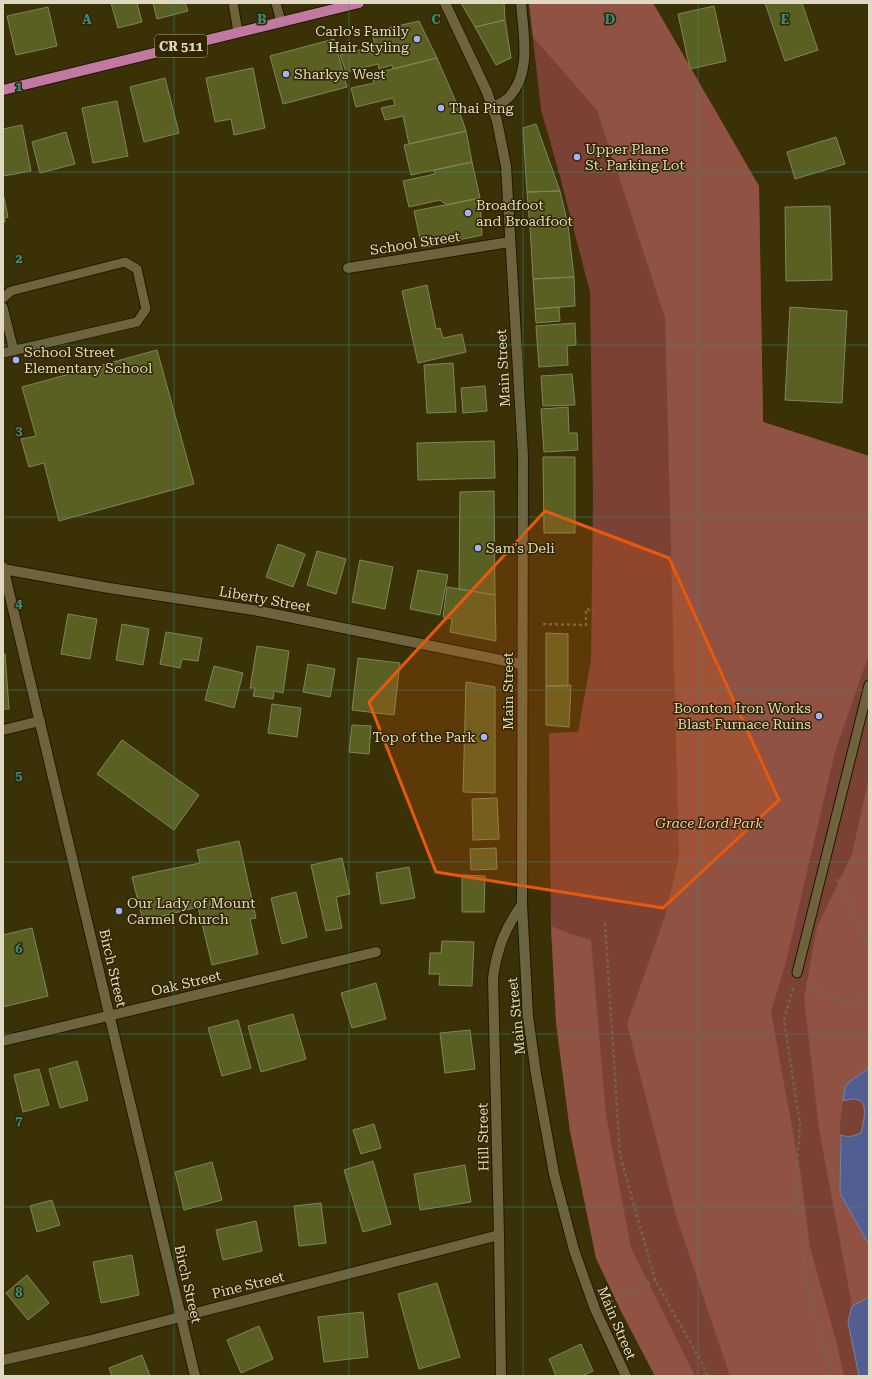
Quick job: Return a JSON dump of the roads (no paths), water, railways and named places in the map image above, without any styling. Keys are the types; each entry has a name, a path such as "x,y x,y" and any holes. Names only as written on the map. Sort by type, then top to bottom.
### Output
{"main road":[{"name":"CR 511","path":"3,90 359,3"}],"street":[{"name":"Main Street","path":"445,3 487,92 497,122 506,166 523,456 521,664 522,904 528,1016 536,1074 554,1174 574,1250 595,1309 626,1376"},
{"path":"492,108 510,97 522,76 524,55 521,3"},
{"name":"School Street","path":"348,268 510,242"},
{"name":"Liberty Street","path":"3,569 109,588 259,611 521,664"},
{"name":"Birch Street","path":"3,569 195,1376"},
{"path":"3,730 40,721"},
{"name":"Hill Street","path":"501,1376 493,978 495,963 504,933 522,904"},
{"name":"Oak Street","path":"3,1041 376,952"},
{"name":"Pine Street","path":"3,1360 87,1341 499,1235"}],"lane":[{"path":"233,3 238,32"},
{"path":"276,3 281,22"},
{"path":"3,298 11,291 125,262 137,269 146,309 137,322 3,353"},
{"path":"3,307 14,351"},
{"path":"797,973 869,685"}],"water":[{"path":"869,1068 869,1245 840,1193 841,1135 851,1136 861,1133 864,1119 864,1107 862,1102 852,1099 843,1101 845,1087 850,1081"},
{"path":"869,1297 869,1376 859,1376 848,1322 852,1306"}],"place":[{"name":"Carlo's Family Hair Styling","path":"417,39"},
{"name":"Sharkys West","path":"286,74"},
{"name":"Thai Ping","path":"441,108"},
{"name":"Upper Plane St. Parking Lot","path":"577,157"},
{"name":"Broadfoot and Broadfoot","path":"468,213"},
{"name":"School Street Elementary School","path":"16,360"},
{"name":"Sam's Deli","path":"478,548"},
{"name":"Boonton Iron Works Blast Furnace Ruins","path":"819,716"},
{"name":"Top of the Park","path":"484,737"},
{"name":"Our Lady of Mount Carmel Church","path":"119,911"}],"park label":[{"name":"Grace Lord Park","path":"709,823"}]}
